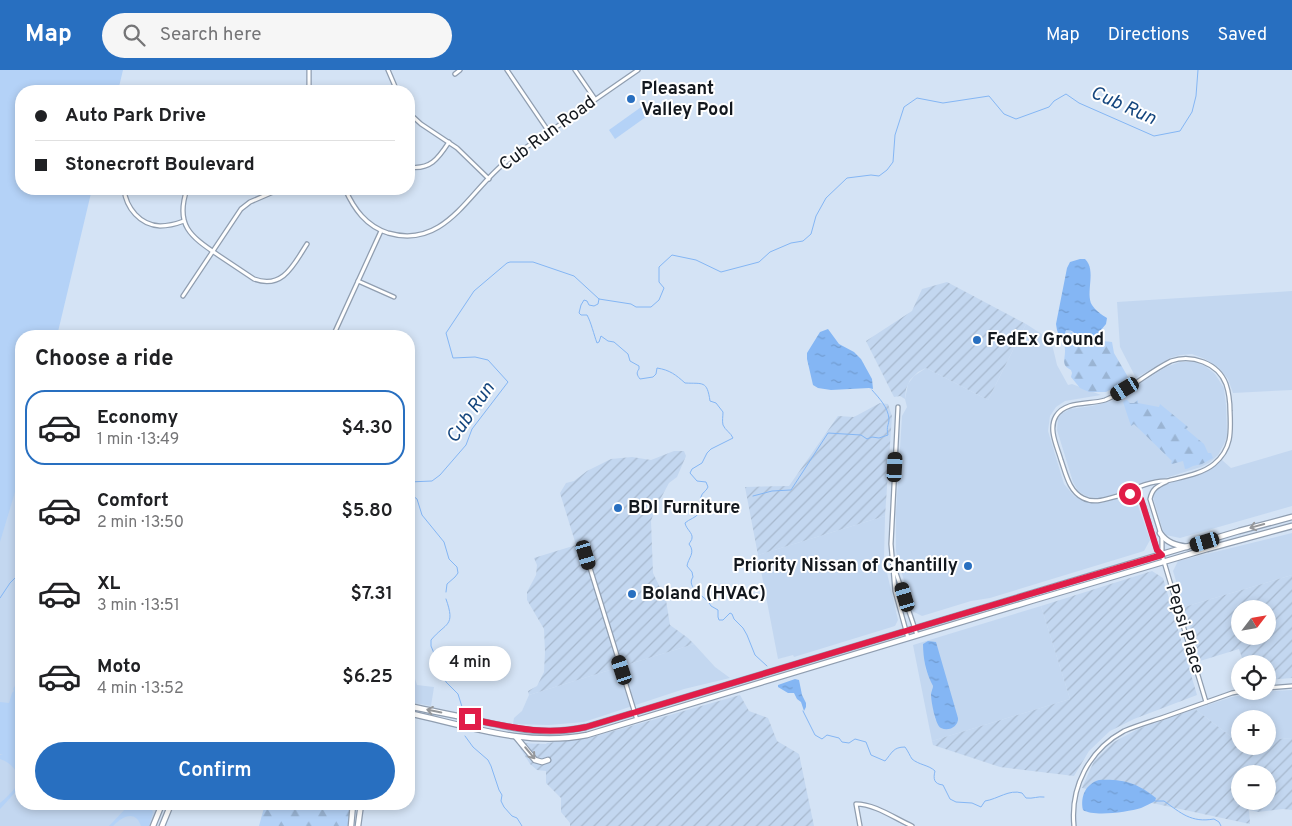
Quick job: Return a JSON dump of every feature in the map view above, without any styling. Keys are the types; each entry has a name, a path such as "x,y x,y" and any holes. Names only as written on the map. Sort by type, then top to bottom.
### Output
{"main road":[{"path":"415,707 540,732 575,730 597,725 914,628 1292,516"},
{"path":"415,714 516,737 540,739 572,738 595,733 917,635 1292,526"},
{"path":"1160,533 1171,544 1188,547"},
{"path":"516,737 535,760 542,762 548,760"},
{"path":"153,826 160,810"},
{"path":"162,826 169,810"},
{"path":"351,826 353,810"},
{"path":"358,826 360,810"}],"street":[{"path":"309,70 309,85"},
{"path":"388,70 394,85"},
{"path":"455,74 460,70"},
{"path":"507,70 549,132"},
{"path":"575,70 595,99"},
{"name":"Cub Run Road","path":"348,195 361,216 380,231 410,236 425,234 437,229 454,216 508,160 638,70"},
{"path":"415,118 458,148 489,179"},
{"path":"415,168 420,168 430,164 439,157 449,142"},
{"path":"125,195 135,215 146,222 162,226 184,222"},
{"path":"186,195 183,207 184,222 194,237 254,279 263,281 280,279 288,273 307,244"},
{"path":"183,296 238,212 244,206 266,195"},
{"path":"335,330 380,231"},
{"path":"358,281 394,297"},
{"path":"1162,555 1162,538 1150,499 1151,494 1155,488 1167,482 1212,466 1226,449 1229,442 1231,424 1227,386 1219,374 1200,360 1181,358 1171,361 1106,400 1068,406 1057,414 1053,424 1054,436 1069,482 1073,490 1080,497 1090,501 1102,501 1161,481 1167,482"},
{"path":"898,408 891,534 892,559 895,591 908,638"},
{"path":"1118,496 1130,494 1141,499 1157,550 1162,555"},
{"path":"586,555 638,720"},
{"name":"Pepsi Place","path":"1162,555 1206,702"},
{"path":"892,559 917,635"},
{"path":"1276,687 1292,686"},
{"path":"1074,826 1073,813 1077,787 1088,764 1100,748 1129,729 1231,694"},
{"path":"860,826 856,804 871,807 912,826"},
{"path":"896,825 898,820"}],"shaded area":[{"path":"947,282 1026,324 988,400 926,368 918,372 910,380 906,389 905,399 900,396 894,397 866,341 912,311 922,289"},
{"path":"1292,291 1292,390 1233,393 1228,379 1218,367 1192,354 1170,358 1136,378 1120,347 1117,302"},
{"path":"1026,324 1051,340 1057,365 1068,385 1072,384 1101,395 1065,401 1056,407 1050,416 1048,431 1064,484 1074,496 1089,503 1102,503 1129,495 1135,497 1150,540 1144,551 990,598 971,601 922,616 912,611 896,551 896,513 902,416 907,407 905,399 908,384 914,376 926,368 988,400"},
{"path":"1180,362 1194,362 1205,366 1215,374 1224,388 1227,435 1218,455 1201,467 1101,498 1086,496 1078,491 1073,482 1057,430 1058,418 1061,414 1070,409 1112,401 1166,367"},
{"path":"880,403 888,404 892,416 885,516 758,555 745,487 789,486 838,416 854,417"},
{"path":"1292,450 1292,506 1180,538 1166,535 1163,531 1152,494 1156,487 1204,473 1222,460 1231,468"},
{"path":"674,451 684,451 686,456 677,477 669,483 655,509 651,521 653,573 666,600 670,625 694,644 529,695 528,691 537,686 544,672 545,652 544,629 527,600 527,592 536,575 537,565 534,558 576,545 560,493 566,483 574,481 587,471 611,459 632,457 651,460"},
{"path":"15,471 15,810 156,810 151,826 0,826 0,528"},
{"path":"885,516 884,560 898,620 895,626 794,657 793,655 778,659 758,555"},
{"path":"1292,533 1292,575 1184,607 1173,571 1178,561"},
{"path":"1152,571 1163,578 1197,695 1134,719 1110,731 1089,751 1074,776 1000,767 933,745 932,741 1070,699 1041,606"},
{"path":"1292,575 1292,678 1276,679 1276,655 1241,655 1239,649 1200,661 1184,607"},
{"path":"1041,606 1070,699 932,741 913,645","holes":["923,644 958,718 956,725 947,729 944,729 935,719 931,693 933,686 926,670"]},
{"path":"694,644 715,667 730,678 684,689 584,722 549,725 513,724 514,718 522,711 529,695"},
{"path":"415,679 417,685 434,687 431,706 415,703"},
{"path":"1292,690 1292,738 1276,739 1276,710 1231,710 1231,737 1195,709 1231,697 1231,700 1276,700 1276,691"},
{"path":"740,695 749,711 768,718 777,741 799,754 814,826 570,826 570,823 561,812 561,798 546,783 546,771 537,770 530,764 517,743 546,744 589,738"},
{"path":"1195,709 1231,737 1231,755 1276,755 1276,739 1292,738 1292,810 1276,810 1276,765 1231,765 1231,810 1249,810 1250,824 1082,788 1094,761 1114,742 1138,729"},
{"path":"1249,810 1275,810 1258,812"}],"green space":[{"path":"0,70 123,70 119,85 15,85 15,195 91,195 58,330 15,330 15,492 0,542"},
{"path":"644,105 650,114 615,139 609,130"},
{"path":"1069,329 1084,338 1112,342 1114,353 1128,377 1106,392 1089,392 1080,388 1071,377 1071,370 1064,362 1065,348 1062,338 1066,330"},
{"path":"1125,400 1134,403 1138,400 1138,403 1159,407 1160,404 1188,427 1186,429 1204,444 1208,453 1211,453 1213,458 1186,469 1183,461 1172,464 1172,461 1134,424 1131,426 1123,402"},
{"path":"15,686 15,770 9,763 0,759 0,755 3,755 0,754 0,702 9,703 14,691"},
{"path":"15,788 15,793 0,809 0,803"},
{"path":"124,810 152,810 153,812 149,826 141,826 135,818 128,816 113,826 109,826"},
{"path":"263,810 350,810 348,826 259,826"}],"water":[{"path":"1085,259 1090,269 1090,300 1092,305 1107,318 1106,324 1097,340 1083,337 1069,330 1066,330 1064,337 1060,338 1057,330 1056,324 1067,268 1070,262"},
{"path":"828,329 839,344 854,352 861,359 872,379 873,389 831,390 818,388 813,385 807,353 820,332"},
{"path":"928,641 936,642 958,718 957,724 950,729 944,729 939,726 934,712 931,694 933,686 927,671 923,644"},
{"path":"795,679 799,680 806,703 804,711 801,702 794,693 788,693 778,687 778,685"},
{"path":"1099,780 1116,780 1136,785 1156,798 1155,801 1141,808 1120,812 1095,813 1083,810 1082,800 1085,791 1091,784"}],"waterway":[{"name":"Cub Run","path":"415,482 432,481 440,475 466,445 472,429 508,382 488,360 475,357 453,358 446,333 474,291 507,263 533,262 574,276 599,299 631,304 636,307 651,307 659,300 664,288 659,282 659,267 672,255 696,260 721,272 759,262 770,252 791,243 803,241 811,234 816,216 826,198 847,178 879,176 887,170 893,162 895,135 904,107 917,98 943,103 989,96 1004,114 1016,119 1049,107 1054,101 1066,94 1079,103 1154,136 1180,131 1192,112 1196,96 1198,70"},
{"path":"599,299 598,304 594,306 589,305 584,300 579,313 587,315 597,343 601,336 608,341 614,342 628,354 630,361 639,366 637,374 640,379 653,377 656,374 657,368 672,373 685,383 703,384 706,386 710,401 716,403 723,412 723,425 733,438 711,449 702,463 692,469 690,473 697,481 706,482 708,487 702,495 699,513 685,523 692,536 689,544 692,553 687,566 692,572 692,585 711,606 718,610 719,620 723,620 730,613 732,614 747,635 755,655 767,666"},
{"path":"753,496 772,491 791,490 828,433 861,435 867,439 888,435 889,419 887,411 872,390"},
{"path":"415,498 422,515 444,542 449,559 457,567 458,573 447,584 446,592"},
{"name":"Cub Run","path":"0,598 15,578"},
{"path":"446,599 450,620 431,640 431,646 446,682 458,694 463,710"},
{"path":"803,711 815,735 822,739 827,735 839,738 842,742 849,743 855,739 866,742 871,755 885,761 895,749 905,747 912,759 935,771 935,781 943,785 950,799 956,802 972,803 981,807 985,801 1013,792 1022,793 1026,798 1044,797"},
{"path":"465,736 473,747 488,760 502,795 501,801 504,807 512,816 517,818 522,826"},
{"path":"1155,801 1164,801 1181,813 1199,820 1214,819 1221,826"}],"place":[{"name":"Pleasant Valley Pool","path":"631,99"},
{"name":"FedEx Ground","path":"977,340"},
{"name":"BDI Furniture","path":"618,508"},
{"name":"Priority Nissan of Chantilly","path":"968,566"},
{"name":"Boland (HVAC)","path":"632,594"}],"route":[{"path":"470,719 540,732 575,730 597,725 1162,555 1157,550 1141,499 1139,496 1130,494"}]}
